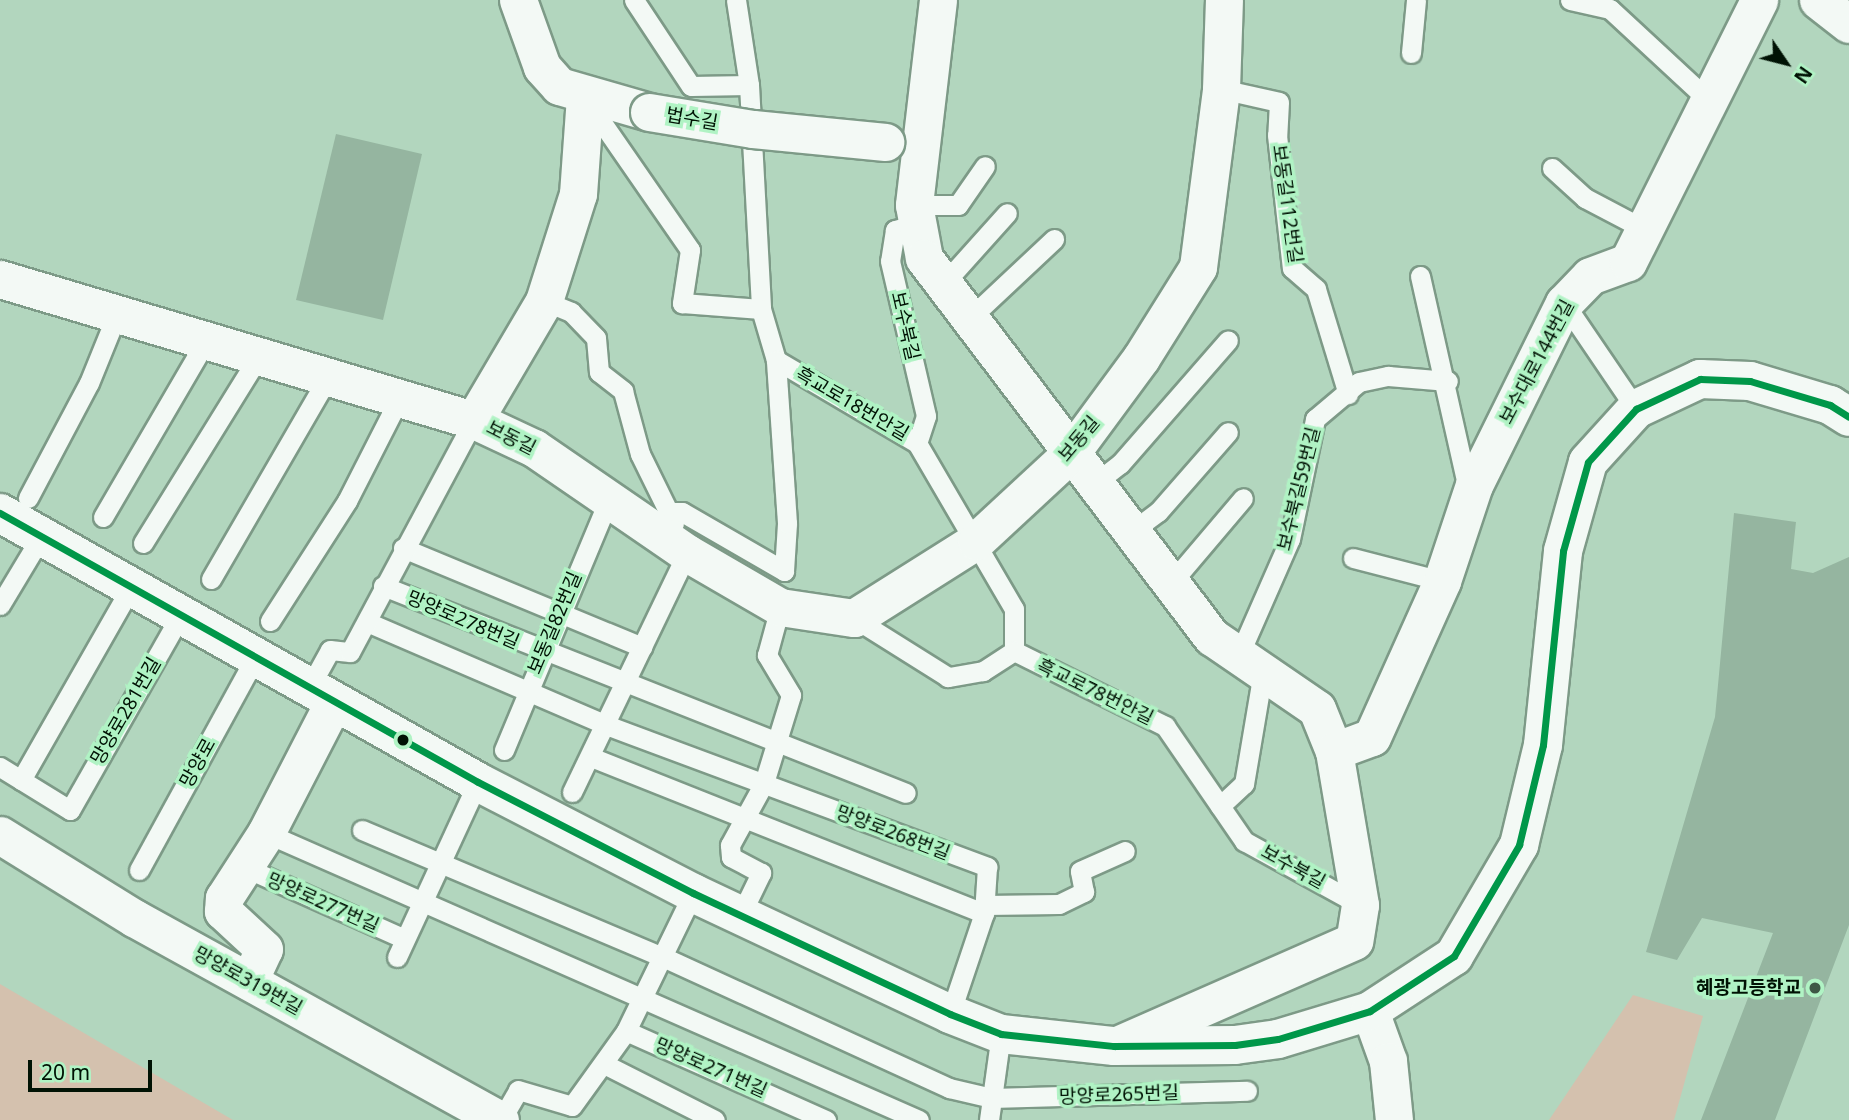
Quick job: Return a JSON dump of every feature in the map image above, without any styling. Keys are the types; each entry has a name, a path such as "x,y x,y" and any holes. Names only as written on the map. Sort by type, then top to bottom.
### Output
{"main road":[{"path":"14,505 42,536 478,782 694,894 950,1014 1001,1034 1114,1046 1278,1039 1370,1011 1454,956 1519,845 1542,745 1563,551 1588,462 1636,410 1700,379 1750,381 1830,405 1849,417"}],"street":[{"name":"법수길","path":"518,0 541,67 559,86 585,97 753,130 925,145"},
{"name":"보수북길","path":"938,0 925,145 915,215 924,258 946,281 1094,484 1212,637 1317,709 1334,751 1360,905 1354,941 1114,1046"},
{"name":"보동길","path":"0,279 117,314 208,337 328,377 474,420 534,448 685,551 780,607 854,618 976,541 1071,453 1142,358 1198,267 1221,89 1224,0"},
{"name":"보수대로144번길","path":"1334,751 1372,737 1442,581 1474,485 1564,303 1590,276 1628,262 1646,230 1706,97 1759,0"},
{"path":"1818,0 1849,24"},
{"path":"474,420 544,301 578,194 585,97"},
{"name":"망양로277번길","path":"249,981 264,948 223,911 224,898 266,833 322,695"},
{"name":"망양로319번길","path":"0,835 249,981 500,1120"},
{"path":"1370,1011 1388,1061 1394,1120"}],"lane":[{"path":"634,0 691,86 749,85"},
{"name":"흑교로18번안길","path":"736,0 753,130 761,309 776,360 917,443 1014,609 1014,651"},
{"path":"1411,53 1416,0"},
{"path":"1570,0 1611,9 1706,97"},
{"name":"보동길112번길","path":"1221,89 1279,102 1277,135 1292,268 1316,289 1348,394"},
{"path":"585,97 690,250 682,303 761,309"},
{"path":"915,215 958,205 985,166"},
{"path":"1552,168 1585,198 1646,230"},
{"path":"946,281 1007,213"},
{"name":"보수북길","path":"915,215 895,230 890,261 926,416 917,443"},
{"path":"971,317 1054,239"},
{"path":"1420,276 1448,382 1466,480 1474,485"},
{"path":"544,301 571,312 596,338 599,372 623,391 640,454 671,512 685,551 592,757 572,792"},
{"path":"1564,303 1636,410"},
{"path":"14,505 89,383 117,314"},
{"path":"103,517 208,337"},
{"path":"1094,484 1120,464 1228,340"},
{"path":"143,544 260,354"},
{"path":"671,512 682,512 784,571 787,523 776,360"},
{"name":"보수북길59번길","path":"1251,664 1290,539 1315,419 1348,394 1359,382 1388,376 1448,382"},
{"path":"211,579 328,377"},
{"path":"270,621 347,501 400,397"},
{"name":"망양로278번길","path":"322,695 330,650 350,652 403,548 474,420"},
{"path":"1131,532 1157,512 1228,432"},
{"path":"1171,583 1243,498"},
{"name":"보동길82번길","path":"504,750 528,687 561,616 609,499"},
{"path":"0,606 42,536"},
{"path":"403,548 642,648"},
{"path":"1353,558 1442,581"},
{"name":"망양로278번길","path":"383,586 544,654 625,680 906,793"},
{"path":"0,767 21,780 131,587"},
{"path":"741,914 761,873 732,857 730,845 764,783 791,695 767,655 780,607"},
{"name":"망양로281번길","path":"21,780 71,810 182,613"},
{"path":"854,618 948,677 983,671 1014,651"},
{"name":"망양로278번길","path":"367,622 528,687 606,725 764,783"},
{"name":"흑교로78번안길","path":"1014,651 1165,726 1220,806"},
{"name":"망양로","path":"139,870 256,656"},
{"path":"1220,806 1244,784 1251,664"},
{"path":"592,757 663,790 984,909 1059,904 1084,892 1080,871 1125,851"},
{"path":"422,905 478,782"},
{"name":"망양로268번길","path":"764,783 987,867 984,909 950,1014"},
{"name":"보수북길","path":"1220,806 1244,841 1360,905"},
{"path":"362,831 663,957"},
{"name":"망양로277번길","path":"244,867 400,947 422,905 266,833"},
{"path":"500,1120 518,1090 572,1106 626,1031 694,894"},
{"name":"망양로271번길","path":"422,905 645,997 919,1120"},
{"name":"망양로265번길","path":"663,957 949,1088 992,1098 1247,1091"},
{"name":"망양로271번길","path":"626,1031 826,1120"},
{"path":"989,1120 1001,1034"},
{"path":"604,1064 715,1120"}],"shaded area":[{"path":"0,984 233,1120 0,1120"},
{"path":"1633,995 1703,1016 1674,1120 1549,1120"}],"building":[{"path":"336,134 422,154 383,320 296,300"},
{"path":"1734,513 1796,522 1791,569 1813,573 1849,557 1849,925 1775,1120 1701,1120 1773,933 1702,918 1677,960 1646,952 1715,717"}],"transit line":[{"path":"0,513 478,782 693,893 950,1014 1001,1034 1114,1046 1235,1045 1278,1039 1370,1011 1454,956 1519,845 1543,745 1563,551 1588,462 1636,409 1700,379 1750,381 1830,405 1849,417"}],"place":[{"name":"혜광고등학교","path":"1815,988"}]}
